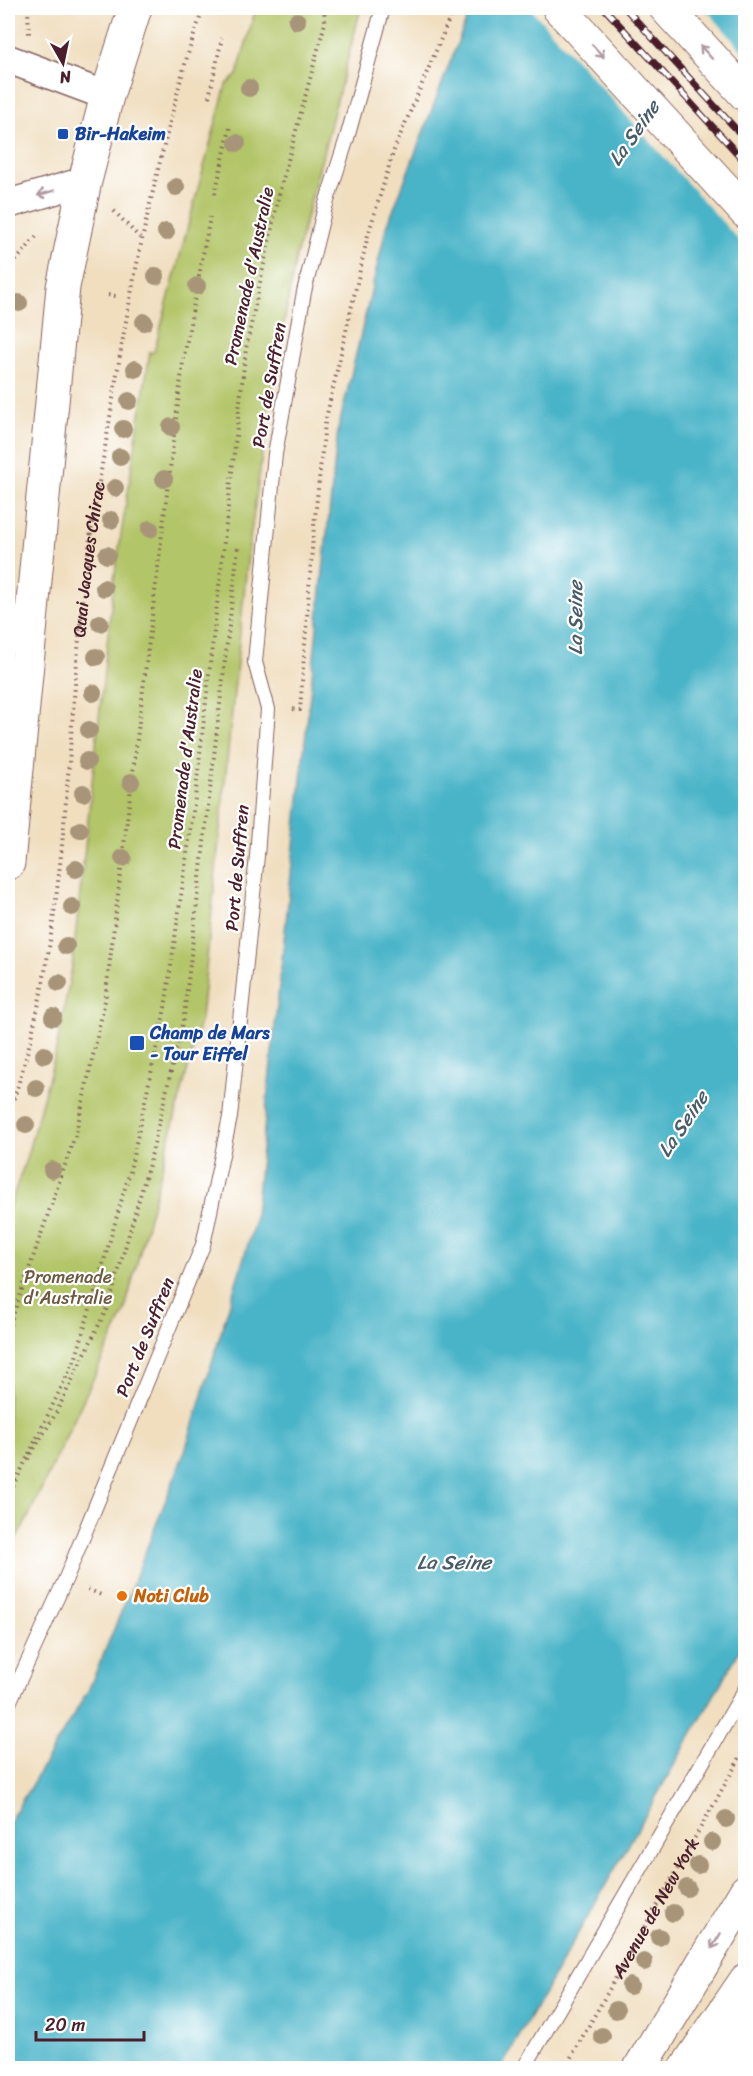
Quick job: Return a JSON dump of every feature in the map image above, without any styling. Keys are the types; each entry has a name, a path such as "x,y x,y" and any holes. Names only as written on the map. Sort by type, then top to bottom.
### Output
{"main road":[{"path":"8,863 63,288 85,181 107,96 135,8"},
{"path":"559,8 746,212"},
{"path":"666,8 746,95"},
{"path":"640,2068 746,1891"},
{"path":"686,2068 746,1980"},
{"path":"722,2068 746,2012"}],"street":[{"path":"8,59 107,96"},
{"path":"8,204 85,181"}],"lane":[{"name":"Port de Suffren","path":"8,1705 66,1578 203,1245 230,1117 257,856 268,709 255,662 275,454 304,292 325,207 347,138 383,8"},
{"path":"524,2068 746,1688"}],"path":[{"name":"Quai Jacques Chirac","path":"8,1116 26,1062 51,946 61,862 85,578 128,298 140,238 189,45 204,8"},
{"name":"Promenade d'Australie","path":"8,1495 76,1357 130,1171 163,1020 195,798 246,348 280,190 325,23 324,8"},
{"path":"300,710 313,536 326,423 368,235 391,160 454,8"},
{"path":"209,97 222,38"},
{"path":"215,194 230,128"},
{"path":"8,1330 76,1132 105,1001 183,362 210,217"},
{"path":"108,295 116,296"},
{"path":"8,1495 56,1413 109,1304 153,1150 184,1016 239,542"},
{"name":"Avenue de New York","path":"565,2068 746,1747"}],"green space":[{"name":"Promenade d'Australie","path":"256,8 361,8 296,257 269,405 248,554 201,1018 124,1313 26,1522 8,1551 8,1211 26,1159 55,1055 72,967 114,579 150,352 154,352 226,85 237,75"}],"water":[{"name":"La Seine","path":"471,8 745,8 745,1641 501,2068 8,2068 8,1824 88,1691 130,1591 185,1451 254,1224 338,430 386,229"}],"pier":[{"path":"530,8 705,8 745,54 745,247"}],"railway":[{"path":"604,8 746,163"},
{"path":"625,8 746,140"}],"place":[{"name":"Bir-Hakeim","path":"63,134"},
{"name":"Champ de Mars - Tour Eiffel","path":"137,1043"},
{"name":"Noti Club","path":"122,1596"}]}
